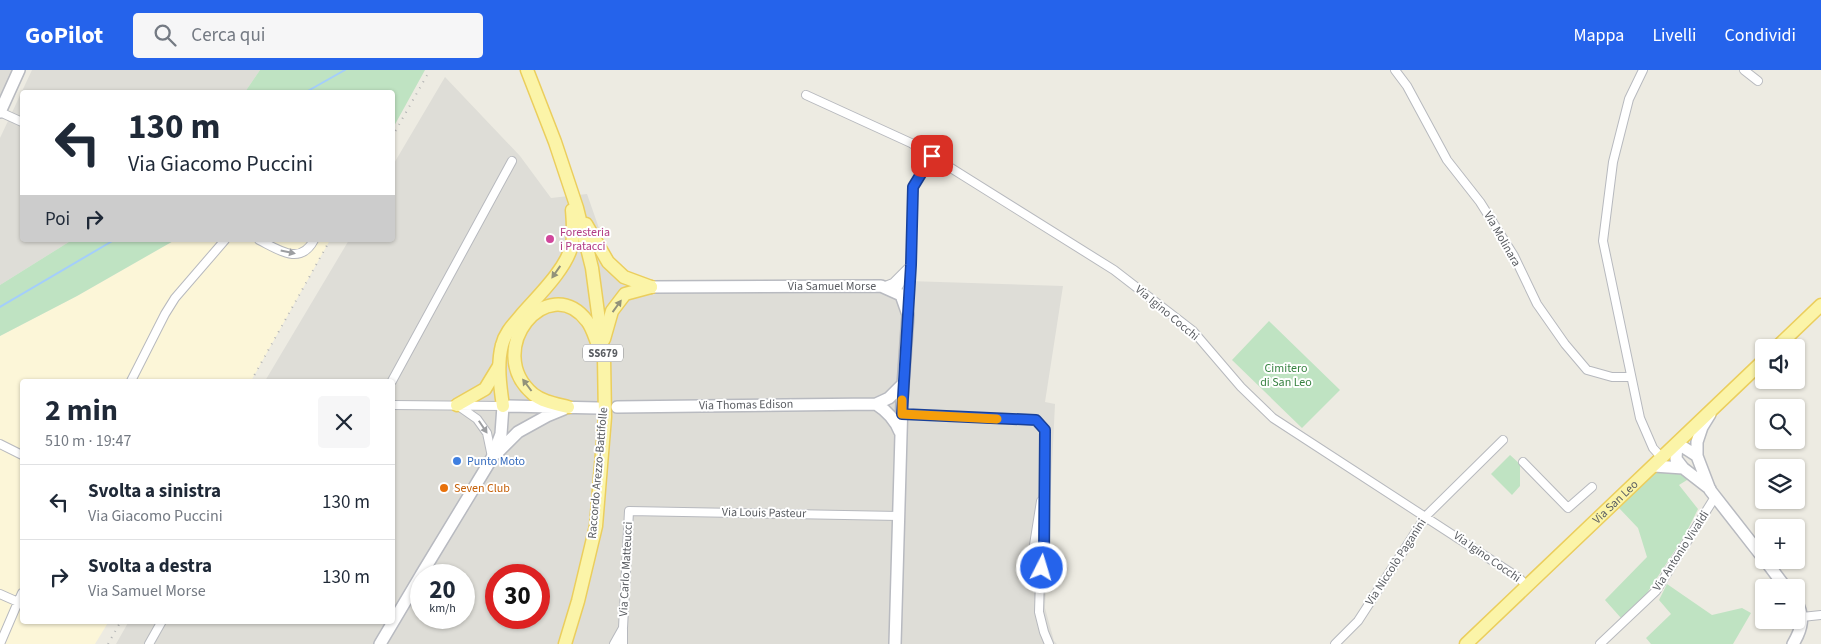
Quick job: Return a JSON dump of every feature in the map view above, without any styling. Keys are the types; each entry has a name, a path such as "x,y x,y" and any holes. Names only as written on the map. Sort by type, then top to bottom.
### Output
{"main road":[{"name":"Raccordo Arezzo-Battifolle","path":"527,70 555,142 577,208 592,268 604,358 605,417 596,526 578,601 565,644"},
{"path":"502,403 500,366 502,344 506,334 553,278 567,256 573,233 571,193"},
{"path":"577,208 608,262 624,277 651,287"},
{"path":"602,344 612,311 625,294 651,287"},
{"path":"502,403 508,350 521,326 536,311 555,305 566,306 575,310 588,321 604,358"},
{"path":"1785,339 1821,305"},
{"path":"521,326 515,343 514,356 518,372 524,384 533,394 544,401 568,407"},
{"path":"458,405 486,389 500,366"},
{"name":"Via San Leo","path":"1466,644 1755,368"}],"street":[{"path":"19,70 0,112 20,121"},
{"name":"Via Molinara","path":"1394,70 1407,86 1426,124 1448,160 1480,202 1514,256 1537,304 1565,344 1587,370 1612,377 1631,377"},
{"path":"1643,70 1629,99 1613,162 1603,241 1640,418 1658,462 1683,468"},
{"path":"1744,70 1758,81"},
{"name":"Via Igino Cocchi","path":"806,94 910,143 1114,270 1193,331 1240,387 1273,418 1297,435 1331,454 1384,491 1426,516 1519,578 1527,586"},
{"path":"895,644 902,407 911,265 913,187 932,156"},
{"path":"393,379 512,162"},
{"path":"132,379 164,314 175,298 224,242"},
{"path":"219,249 228,242"},
{"path":"263,242 294,254 304,252 313,242"},
{"path":"883,287 893,283 911,265"},
{"path":"908,315 898,295 911,265"},
{"path":"898,295 906,292 910,279"},
{"name":"Via Samuel Morse","path":"651,287 883,287 898,295"},
{"path":"876,404 889,398 903,384"},
{"path":"889,398 902,407 1036,420 1045,430 1044,482 1034,544 1040,579 1039,612 1049,644"},
{"path":"428,564 492,458 502,434 502,403"},
{"path":"395,405 502,403 598,408"},
{"path":"876,404 889,413 897,425 901,437"},
{"name":"Via Thomas Edison","path":"617,407 876,404"},
{"path":"458,405 477,419 487,433 492,458"},
{"path":"492,458 518,432 568,407"},
{"path":"889,413 902,407"},
{"path":"1713,408 1697,442 1697,456 1713,494"},
{"name":"Via Niccolò Paganini","path":"1335,644 1358,621 1426,516 1503,440"},
{"path":"1697,456 1677,443 1676,459 1683,468 1713,494 1755,548"},
{"path":"0,444 20,455"},
{"path":"1523,462 1568,508 1592,487"},
{"name":"Via Antonio Vivaldi","path":"1600,644 1656,590 1713,494"},
{"name":"Via Louis Pasteur","path":"629,511 899,516"},
{"name":"Via Carlo Matteucci","path":"623,644 629,511"},
{"path":"1772,569 1779,579"},
{"path":"0,594 18,602"},
{"path":"395,619 410,594"},
{"path":"0,644 20,598"},
{"path":"1805,617 1821,615"},
{"path":"149,644 160,624"},
{"path":"380,644 392,624"},
{"name":"Via Carlo Matteucci","path":"614,644 623,628"},
{"path":"1793,644 1801,629"}],"shaded area":[{"path":"0,70 19,70 0,112"},
{"path":"32,70 260,70 246,90 23,90"},
{"path":"445,77 520,156 551,198 587,194 607,251 630,274 649,281 877,280 1063,286 1045,402 1055,404 1045,608 1054,641 1057,644 116,644 127,624 395,624 395,379 266,379 348,242 395,242 395,162"},
{"path":"20,96 20,242 69,242 0,285 0,138"},
{"path":"172,242 329,242 252,379 20,379 20,624 107,624 95,644 0,644 0,336 77,296"}],"green space":[{"path":"260,70 425,70 395,124 395,90 246,90"},
{"path":"69,242 172,242 77,296 0,336 0,285"},
{"name":"Cimitero di San Leo","path":"1269,321 1340,390 1302,428 1232,360"},
{"path":"1510,455 1520,464 1520,486 1512,495 1491,474"},
{"path":"1662,469 1682,472 1694,482 1687,480 1679,485 1698,509 1685,535 1647,593 1621,618 1605,600 1647,557 1638,528 1619,508 1653,474"},
{"path":"1667,584 1712,615 1742,608 1751,613 1733,644 1651,644 1646,638 1671,614 1659,600"}],"waterway":[{"path":"310,90 345,70"},
{"path":"0,307 111,242"}],"railway":[{"path":"395,132 430,70"},
{"path":"252,379 329,242"},
{"path":"108,644 119,624"}],"slow traffic":[{"path":"902,400 902,414 997,419"}],"place":[{"name":"Foresteria i Pratacci","path":"550,239"},
{"name":"Punto Moto","path":"457,461"},
{"name":"Seven Club","path":"444,488"}],"route":[{"path":"932,156 913,187 911,265 902,414 1036,420 1045,430 1044,557 1042,568"}]}
